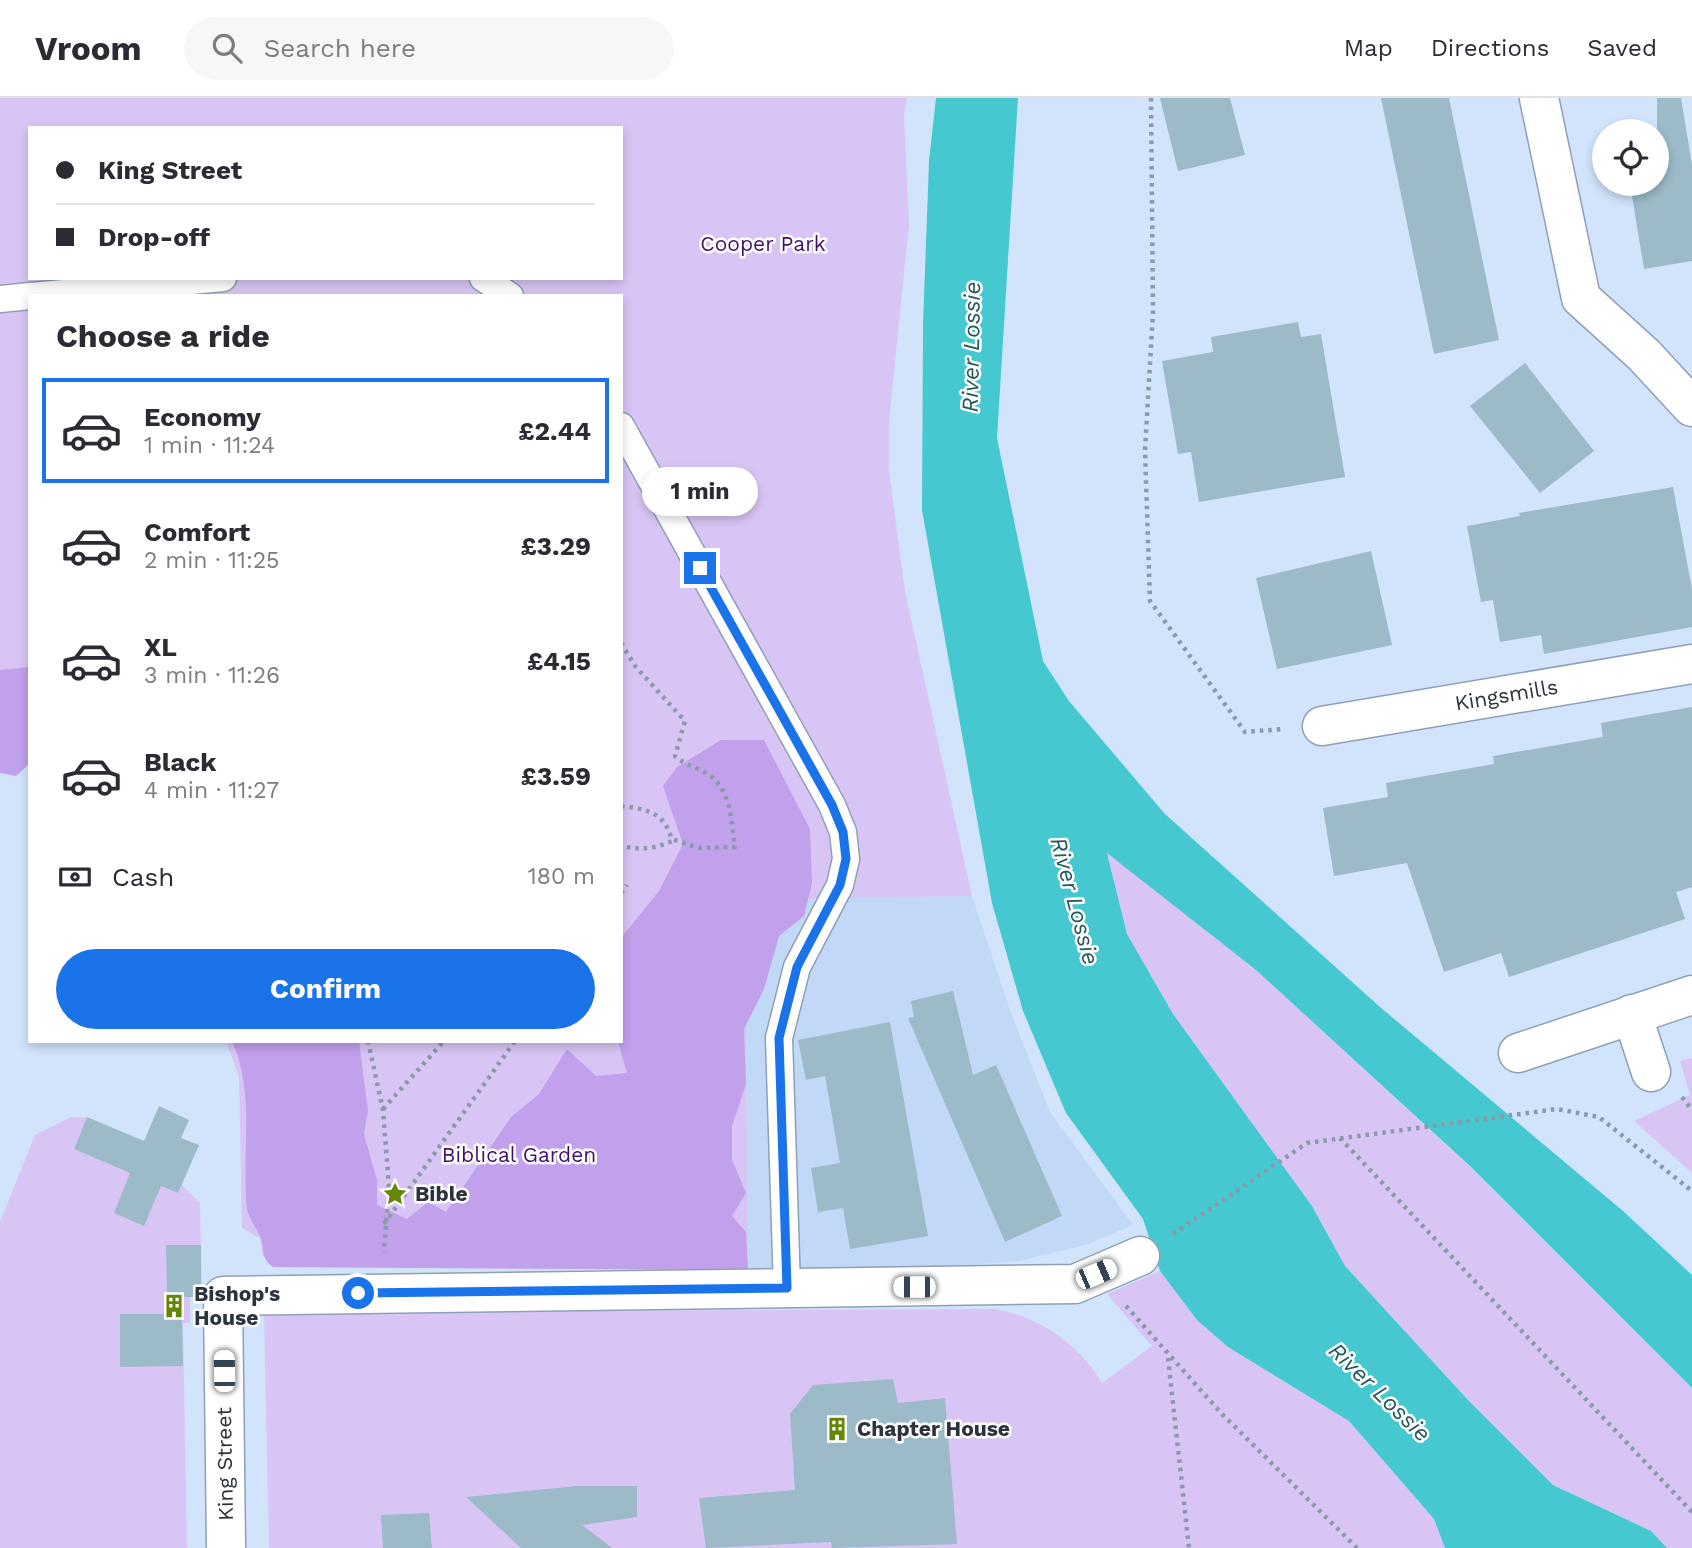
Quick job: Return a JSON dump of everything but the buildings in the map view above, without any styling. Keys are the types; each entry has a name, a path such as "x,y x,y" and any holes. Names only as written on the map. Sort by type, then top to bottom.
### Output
{"street":[{"path":"1539,98 1581,298 1644,355 1692,407"},
{"name":"Kingsmills","path":"1322,726 1692,664"},
{"path":"1518,1053 1692,995"},
{"path":"1632,1014 1651,1072"},
{"name":"King Street","path":"226,1548 223,1296 1075,1284 1140,1256"}],"lane":[{"path":"52,294 202,280"},
{"path":"486,280 507,294"},
{"path":"0,299 28,296"},
{"path":"623,430 832,805 843,832 846,859 840,885 797,967 779,1038 787,1288"}],"path":[{"path":"1151,98 1153,312 1145,450 1150,601 1245,732 1322,726"},
{"path":"623,646 635,666 685,721 675,756 711,776 727,798 735,847 699,848 672,839"},
{"path":"623,806 650,810 669,828 672,839"},
{"path":"623,846 637,849 660,847 672,839"},
{"path":"623,890 627,884"},
{"path":"368,1043 383,1110 389,1187 384,1225 514,1043"},
{"path":"383,1110 442,1043"},
{"path":"1140,1256 1307,1143 1379,1131 1557,1109 1599,1117 1692,1191"},
{"path":"1340,1137 1692,1512"},
{"path":"1075,1284 1117,1298 1168,1357 1357,1548"},
{"path":"1168,1357 1189,1548"}],"shaded area":[{"path":"972,896 1010,1010 1050,1112 1133,1225 1086,1245 1018,1261 907,1270 748,1270 745,899"}],"green space":[{"name":"Cooper Park","path":"0,98 907,98 904,114 909,224 889,422 889,471 905,591 972,896 745,900 748,1270 273,1267 262,1255 261,1239 242,1228 239,1077 227,1043 623,1043 623,294 28,294 28,717 0,718"},
{"path":"28,667 28,765 16,776 0,773 0,670"},
{"name":"Biblical Garden","path":"721,740 764,740 810,829 812,883 804,916 779,936 764,989 744,1029 746,1084 732,1126 732,1160 746,1193 732,1216 746,1232 748,1270 273,1267 269,1264 247,1209 246,1103 244,1082 233,1043 359,1043 368,1111 364,1134 377,1180 377,1205 407,1219 428,1202 446,1212 511,1117 539,1094 567,1049 596,1076 627,1073 619,1043 623,1043 623,936 659,891 683,844 663,786 677,767"},
{"path":"1107,852 1256,970 1470,1167 1692,1388 1692,1548 1667,1548 1651,1531 1553,1485 1468,1400 1345,1266 1312,1206 1173,1014 1127,934"},
{"path":"1692,1058 1692,1173 1634,1121 1690,1095 1680,1061"},
{"path":"71,1117 87,1117 74,1149 178,1193 182,1185 200,1203 202,1297 190,1297 190,1323 183,1323 187,1548 0,1548 0,1222 35,1135"},
{"path":"1160,1271 1197,1320 1228,1347 1349,1421 1434,1519 1445,1548 269,1548 264,1312 995,1309 1027,1318 1056,1334 1082,1356 1102,1383 1152,1346 1107,1294"}],"water":[{"name":"River Lossie","path":"936,98 1018,98 997,438 1043,661 1069,701 1165,814 1380,1007 1623,1211 1692,1275 1692,1388 1471,1167 1256,970 1107,853 1127,934 1173,1014 1312,1206 1345,1266 1468,1400 1553,1485 1651,1531 1667,1548 1445,1548 1434,1519 1349,1421 1228,1347 1197,1320 1160,1271 1143,1219 1066,1113 1023,1011 992,903 922,510 923,325 929,161"}],"place":[{"name":"Bible","path":"395,1194"},
{"name":"Bishop's House","path":"174,1306"},
{"name":"Chapter House","path":"837,1429"}],"route":[{"path":"358,1293 787,1288 779,1038 797,967 840,885 846,859 843,832 832,805 700,568"}]}
